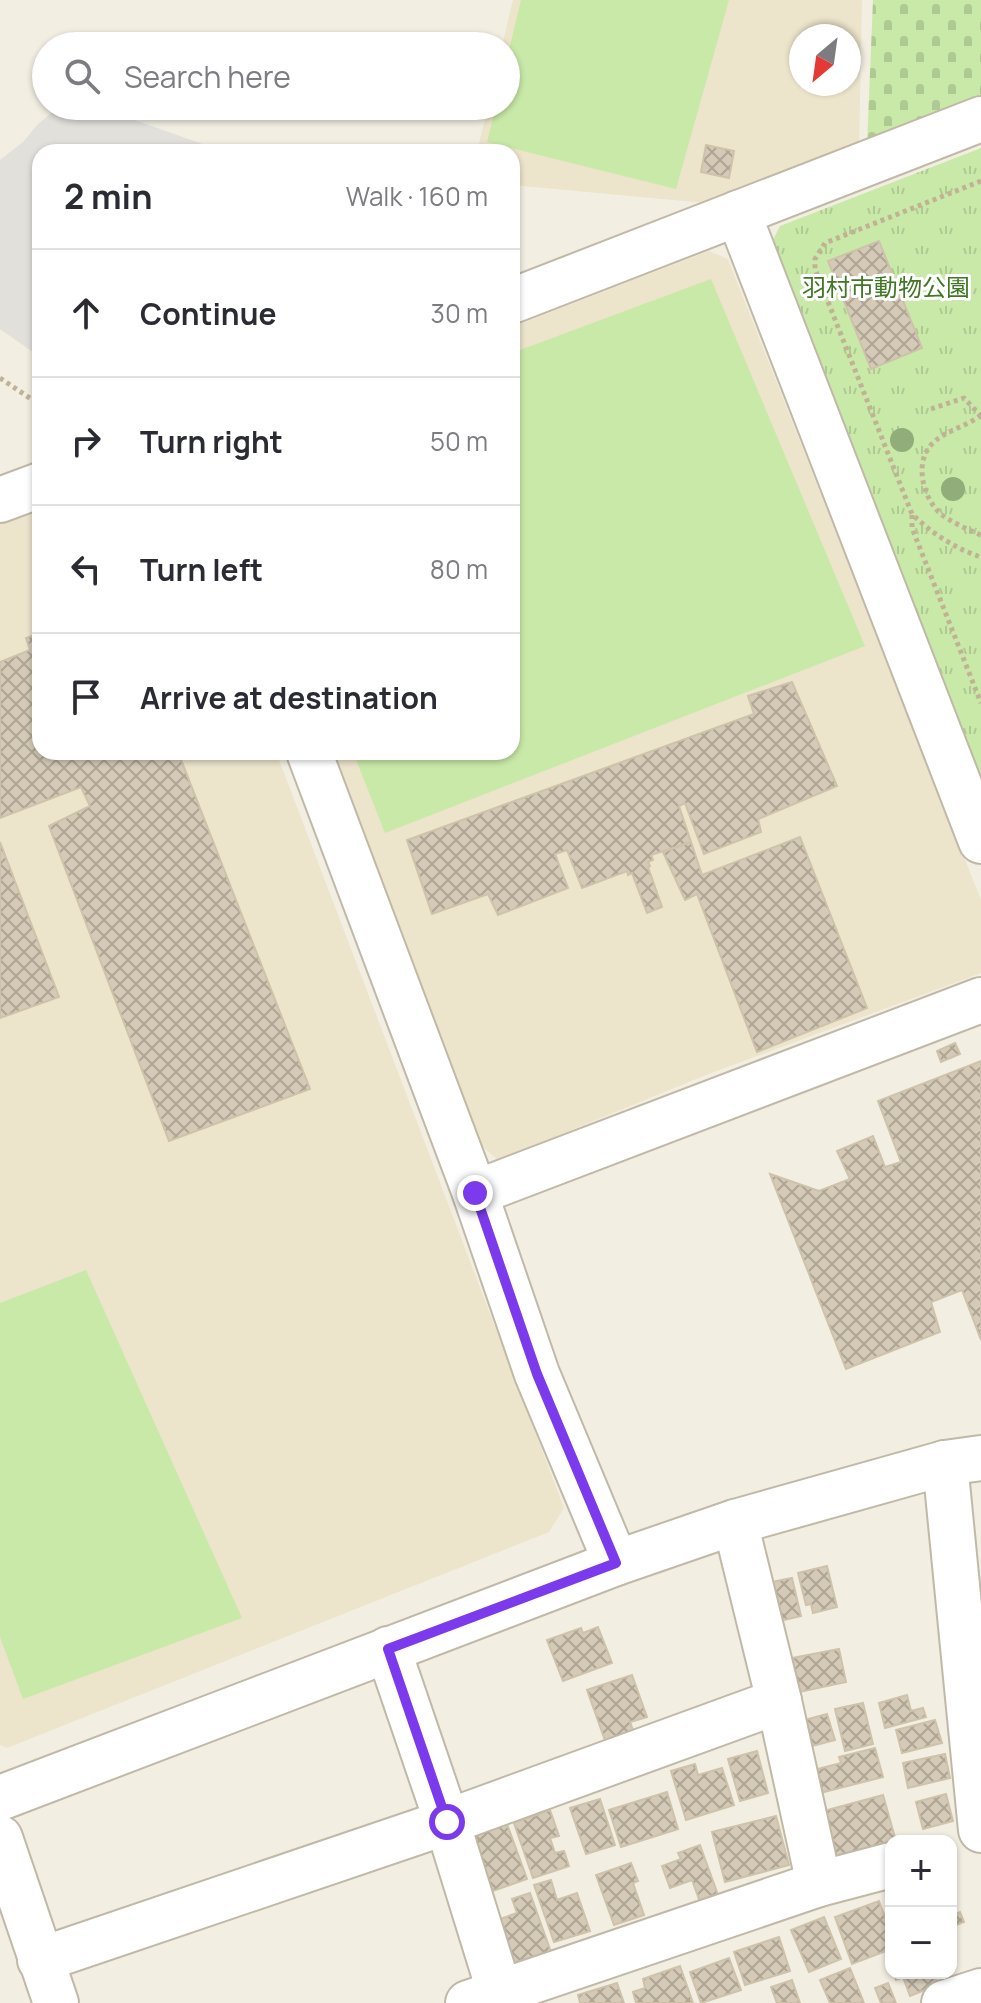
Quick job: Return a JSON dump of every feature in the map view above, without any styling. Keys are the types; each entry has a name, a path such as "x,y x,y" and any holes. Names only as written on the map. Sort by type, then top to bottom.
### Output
{"street":[{"path":"520,298 981,119"},
{"path":"738,213 981,841"},
{"path":"0,500 32,488"},
{"path":"312,760 475,1193 537,1374 616,1563"},
{"path":"475,1193 981,1000"},
{"path":"0,1798 616,1563 735,1522 963,1460 981,1830"},
{"path":"735,1522 779,1701 819,1884"},
{"path":"388,1649 447,1822 490,1999 819,1884 885,1867"},
{"path":"40,1960 447,1822 779,1701"},
{"path":"0,1838 56,2003"},
{"path":"957,1846 981,1840"},
{"path":"944,2003 981,1991"}],"path":[{"path":"981,181 825,243 815,259 815,269 912,514 912,528 981,703"},
{"path":"0,378 32,400"},
{"path":"931,409 964,398 981,416 931,445 923,459 921,473 933,505 941,514 981,535"},
{"path":"912,514 965,552 981,557"}],"shaded area":[{"path":"513,0 862,0 861,50 861,24 789,24 789,96 860,96 859,149 716,204 520,186 520,144 479,144 485,120 520,120 520,32 505,32"},
{"path":"43,120 135,120 202,144 32,144 32,351 0,329 0,160 23,142"},
{"path":"709,251 728,259 981,900 981,973 706,1075 498,1160 469,1135 325,760 520,760 520,324"},
{"path":"32,510 32,760 279,760 564,1508 549,1532 7,1748 0,1745 0,523"}],"green space":[{"path":"521,0 729,0 676,189 520,150 520,144 487,142 492,120 520,120 520,32 513,32"},
{"path":"873,0 981,0 981,102 867,146"},
{"name":"羽村市動物公園","path":"981,148 981,787 769,248 780,226"},
{"path":"711,279 865,646 385,833 356,760 520,760 520,350"},
{"path":"86,1270 242,1618 23,1699 0,1637 0,1303"}],"building":[{"path":"706,145 734,151 729,178 701,172"},
{"path":"879,241 922,348 871,369 828,261"},
{"path":"32,636 32,760 181,760 310,1089 169,1141 49,826 90,806 81,787 0,818 0,662 30,650 26,638"},
{"path":"792,682 837,786 758,819 761,832 704,854 685,803 679,806 691,842 651,855 653,860 648,862 662,907 647,913 632,873 628,875 627,871 582,888 567,850 555,854 568,888 498,915 488,894 432,914 407,840 754,714 748,696"},
{"path":"800,837 867,1008 757,1052 697,894 685,900 663,852 691,842 702,875"},
{"path":"0,842 59,997 0,1018"},
{"path":"955,1043 960,1054 941,1062 937,1051"},
{"path":"981,1061 981,1340 962,1290 931,1302 940,1332 846,1369 770,1174 819,1191 850,1179 837,1151 873,1136 885,1167 901,1162 878,1101"},
{"path":"827,1566 837,1607 813,1613 811,1604 806,1605 798,1573"},
{"path":"792,1578 801,1616 771,1623 762,1584"},
{"path":"598,1627 612,1663 563,1681 547,1640 581,1628 583,1633"},
{"path":"839,1649 846,1682 799,1692 792,1658"},
{"path":"632,1675 647,1717 630,1722 635,1736 607,1746 587,1690"},
{"path":"907,1695 911,1711 923,1708 926,1717 885,1728 879,1703"},
{"path":"863,1703 873,1744 845,1751 835,1709"},
{"path":"827,1714 835,1740 808,1747 801,1721"},
{"path":"935,1720 942,1743 902,1753 896,1730"},
{"path":"875,1748 883,1777 820,1793 814,1770 841,1763 839,1757"},
{"path":"757,1751 768,1793 740,1801 728,1759"},
{"path":"945,1754 950,1778 908,1788 903,1763"},
{"path":"695,1764 698,1775 722,1768 734,1805 686,1820 671,1771"},
{"path":"667,1792 678,1829 621,1847 609,1810"},
{"path":"946,1794 953,1821 923,1829 916,1802"},
{"path":"883,1795 894,1835 885,1835 885,1844 837,1859 824,1811"},
{"path":"600,1799 615,1845 586,1854 570,1808"},
{"path":"550,1810 559,1836 550,1838 555,1853 564,1851 569,1866 533,1878 514,1823"},
{"path":"776,1816 789,1865 725,1882 712,1832"},
{"path":"507,1824 527,1879 490,1892 471,1837"},
{"path":"700,1845 718,1895 700,1902 692,1880 670,1888 662,1866 681,1859 678,1853"},
{"path":"631,1863 638,1881 633,1883 644,1915 614,1925 596,1875"},
{"path":"551,1880 557,1900 577,1893 590,1931 554,1942 534,1885"},
{"path":"530,1893 551,1952 509,1964 494,1921 517,1913 512,1899"},
{"path":"879,1901 885,1917 885,1951 852,1964 835,1917"},
{"path":"960,1912 964,1922 957,1925 957,1913"},
{"path":"824,1917 841,1959 809,1972 791,1930"},
{"path":"779,1937 790,1971 745,1985 734,1952"},
{"path":"729,1958 741,1990 701,2003 690,1972"},
{"path":"680,1966 693,2003 636,2003 633,1992 645,1988 643,1979"},
{"path":"850,1968 864,2003 830,2003 820,1980"},
{"path":"904,1979 936,1979 938,1985 910,1996"},
{"path":"792,1980 800,2003 777,2003 771,1987"},
{"path":"617,1983 624,2003 580,2003 578,1995"},
{"path":"888,1983 896,2003 881,2003 875,1988"}],"route":[{"path":"447,1822 388,1649 616,1563 537,1374 475,1193"}]}
